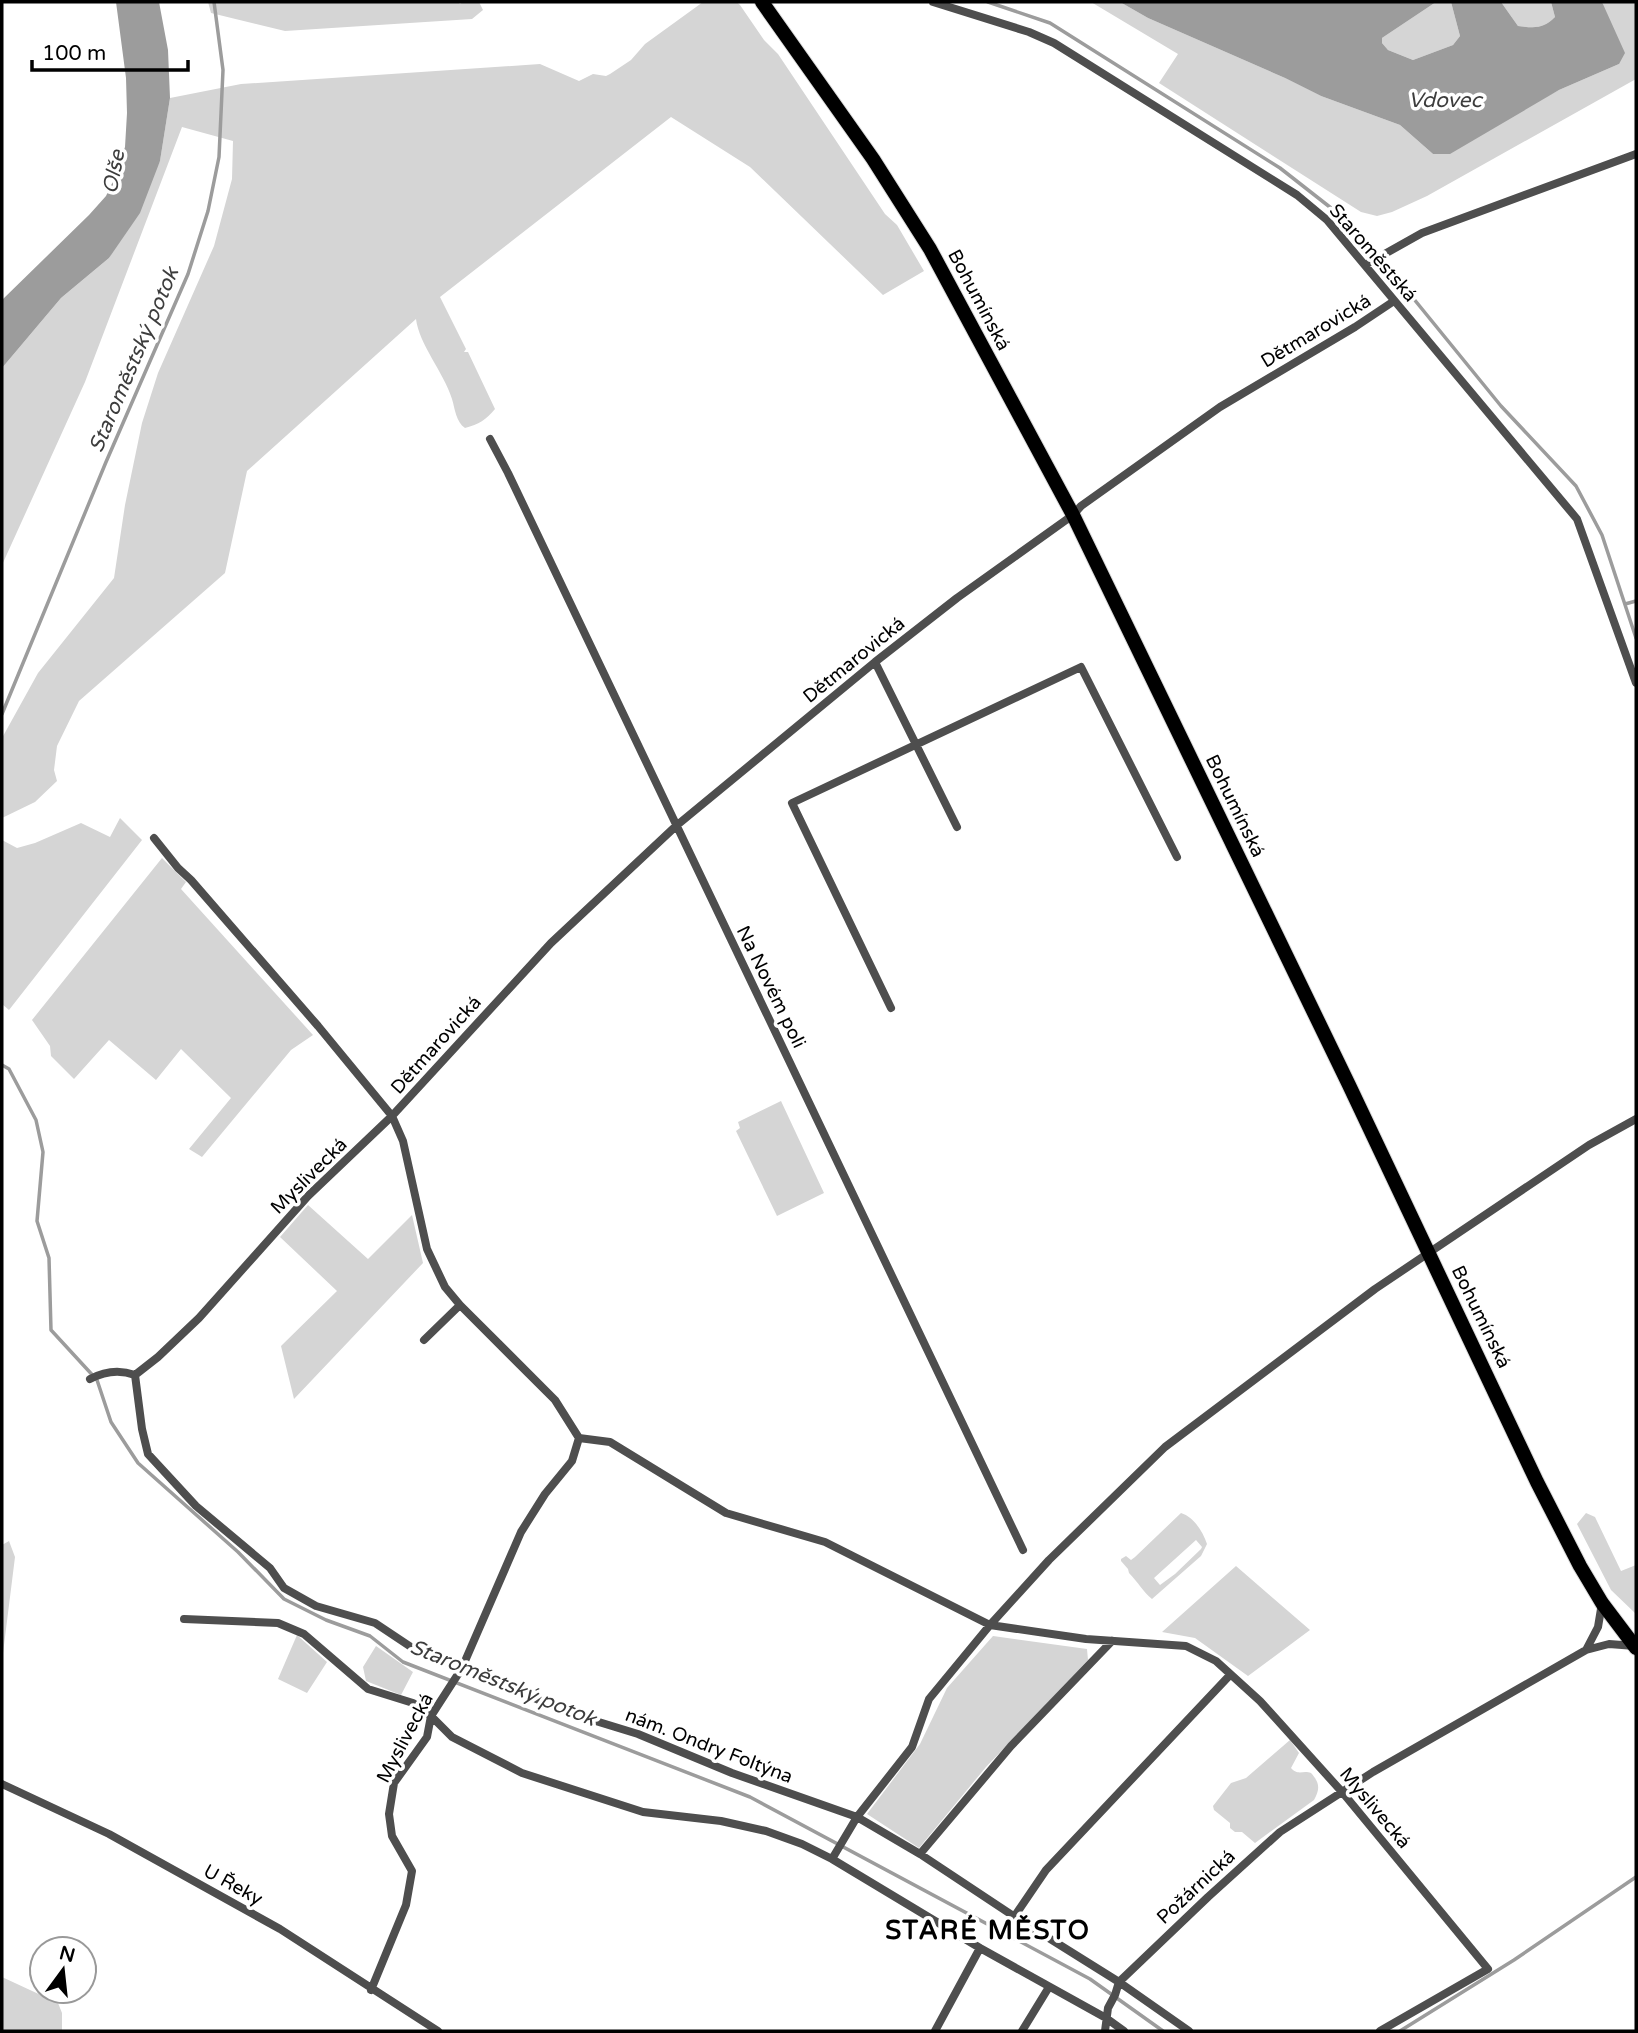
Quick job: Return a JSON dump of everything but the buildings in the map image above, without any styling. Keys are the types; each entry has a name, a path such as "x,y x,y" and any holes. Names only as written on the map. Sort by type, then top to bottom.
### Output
{"main road":[{"name":"Bohumínská","path":"762,2 873,159 930,248 1073,515 1537,1482 1580,1566 1602,1603 1635,1647"}],"street":[{"name":"Staroměstská","path":"933,2 1029,32 1054,43 1297,195 1327,220 1577,519 1636,683"},
{"path":"1365,265 1422,233 1636,155"},
{"name":"Dětmarovická","path":"392,1116 551,943 676,826 875,662 957,598 1073,515 1081,506 1220,407 1394,301"},
{"name":"Na Novém poli","path":"490,439 1023,1549"},
{"path":"875,662 957,827"},
{"path":"891,1008 792,803 1081,667 1177,857"},
{"path":"154,838 318,1026 392,1116 403,1140 427,1249 445,1287 555,1400 579,1438"},
{"name":"Myslivecká","path":"135,1375 199,1318 309,1196 392,1116"},
{"path":"832,1858 857,1817 912,1746 929,1699 990,1625 1049,1560 1165,1447 1375,1289 1589,1144 1636,1119"},
{"path":"424,1340 460,1305"},
{"path":"90,1379 100,1374 122,1370 135,1375"},
{"name":"nám. Ondry Foltýna","path":"135,1375 148,1454 196,1506 270,1568 284,1588 316,1606 375,1623 417,1651 576,1715 638,1734 732,1773 857,1817 920,1854 1014,1917 1119,1982 1189,2031"},
{"name":"Myslivecká","path":"371,1990 406,1905 412,1871 392,1836 389,1814 394,1783 426,1737 431,1716 462,1668 521,1532 545,1494 572,1461 579,1438 610,1442 726,1513 825,1542 990,1625 1112,1642 1186,1646 1216,1661 1260,1701 1343,1793 1488,1969 1380,2031"},
{"path":"1586,1650 1598,1627 1602,1603"},
{"path":"184,1619 278,1623 304,1634 368,1689 413,1703 452,1737 522,1773 643,1812 721,1821 766,1831 802,1844 832,1858 1124,2031"},
{"path":"920,1854 1011,1746 1112,1642"},
{"path":"1586,1650 1609,1644 1635,1647"},
{"name":"Požárnická","path":"1105,2031 1106,2018 1119,1982 1208,1896 1280,1832 1373,1772 1586,1650"},
{"path":"1014,1917 1046,1870 1230,1675"},
{"name":"U Řeky","path":"2,1784 109,1834 280,1929 438,2031"},
{"path":"935,2031 980,1948"},
{"path":"1022,2031 1049,1987"}],"shaded area":[{"path":"208,2 479,2 483,10 472,19 285,31 211,13"},
{"path":"703,2 737,2 740,5 764,40 778,54 885,214 897,225 924,271 883,295 750,167 671,117 440,297 466,349 464,352 468,352 495,409 492,413 474,425 465,428 462,425 448,389 418,329 416,319 247,471 225,573 79,701 57,746 54,770 57,781 35,802 2,818 2,738 38,673 114,578 125,505 142,423 158,373 214,246 232,179 233,141 182,127 85,382 2,565 2,368 61,298 109,258 160,161 170,98 241,84 540,64 579,81 593,74 610,74 631,60 645,44"},
{"path":"1091,2 1120,2 1148,18 1321,96 1400,125 1433,154 1559,90 1619,64 1602,2 1636,2 1636,79 1427,196 1377,216 1361,212 1159,83 1178,54"},
{"path":"1436,2 1451,2 1460,36 1453,45 1413,60 1388,50 1382,43 1382,38"},
{"path":"1501,2 1551,2 1555,17 1538,27 1518,26"},
{"path":"120,818 142,840 9,1010 2,1004 2,840 17,848 81,823 110,837"},
{"path":"162,858 186,882 181,889 313,1035 291,1050 202,1157 189,1149 231,1098 181,1049 156,1080 109,1040 74,1079 51,1056 50,1046 32,1020"},
{"path":"781,1101 824,1193 777,1216 736,1131 740,1128 738,1122"},
{"path":"308,1205 368,1259 412,1215 423,1263 294,1399 281,1346 337,1291 280,1237"},
{"path":"1181,1513 1197,1526 1207,1544 1201,1556 1152,1599 1121,1561 1126,1556 1131,1560","holes":["1196,1540 1202,1547 1160,1585 1154,1578"]},
{"path":"1586,1513 1595,1517 1621,1571 1636,1565 1636,1614 1611,1590 1577,1524"},
{"path":"9,1541 15,1557 2,1661 2,1545"},
{"path":"1236,1566 1310,1630 1248,1676 1195,1638 1162,1632"},
{"path":"297,1635 327,1662 307,1693 278,1679"},
{"path":"993,1636 1087,1649 1088,1660 986,1767 919,1848 867,1814 920,1744 947,1688"},
{"path":"376,1646 413,1672 401,1695 366,1681 363,1667"},
{"path":"1290,1740 1299,1753 1291,1768 1296,1772 1311,1773 1318,1786 1317,1793 1314,1800 1255,1843 1242,1832 1235,1832 1230,1828 1230,1823 1214,1810 1213,1806 1231,1783 1246,1778"},
{"path":"2,1977 28,1989 28,2005 59,2005 62,2013 62,2031 2,2031"}],"water":[{"path":"116,2 159,2 168,50 170,98 160,161 140,213 109,258 61,298 2,368 2,300 106,196 125,147 126,78"},
{"name":"Vdovec","path":"1120,2 1436,2 1382,38 1382,43 1388,50 1413,60 1453,45 1460,36 1451,2 1501,2 1518,26 1534,27 1543,26 1555,17 1551,2 1602,2 1625,53 1619,64 1559,90 1450,154 1433,154 1400,125 1321,96 1148,18"}],"waterway":[{"name":"Staroměstský potok","path":"2,714 106,462 188,274 208,211 219,157 223,70 214,2"},
{"path":"988,2 1050,23 1280,168 1340,215 1378,255 1501,406 1576,486 1602,535 1636,638"},
{"path":"1625,604 1636,601"},
{"name":"Staroměstský potok","path":"2,1065 9,1069 36,1120 43,1152 37,1221 49,1258 51,1330 97,1380 111,1422 138,1463 238,1552 284,1599 326,1620 370,1636 403,1662 750,1797 1090,1979 1163,2031"},
{"path":"1400,2031 1514,1960 1636,1877"}],"district":[{"name":"STARÉ MĚSTO","path":"988,1930"}],"water label":[{"name":"Olše","path":"114,172"}]}
